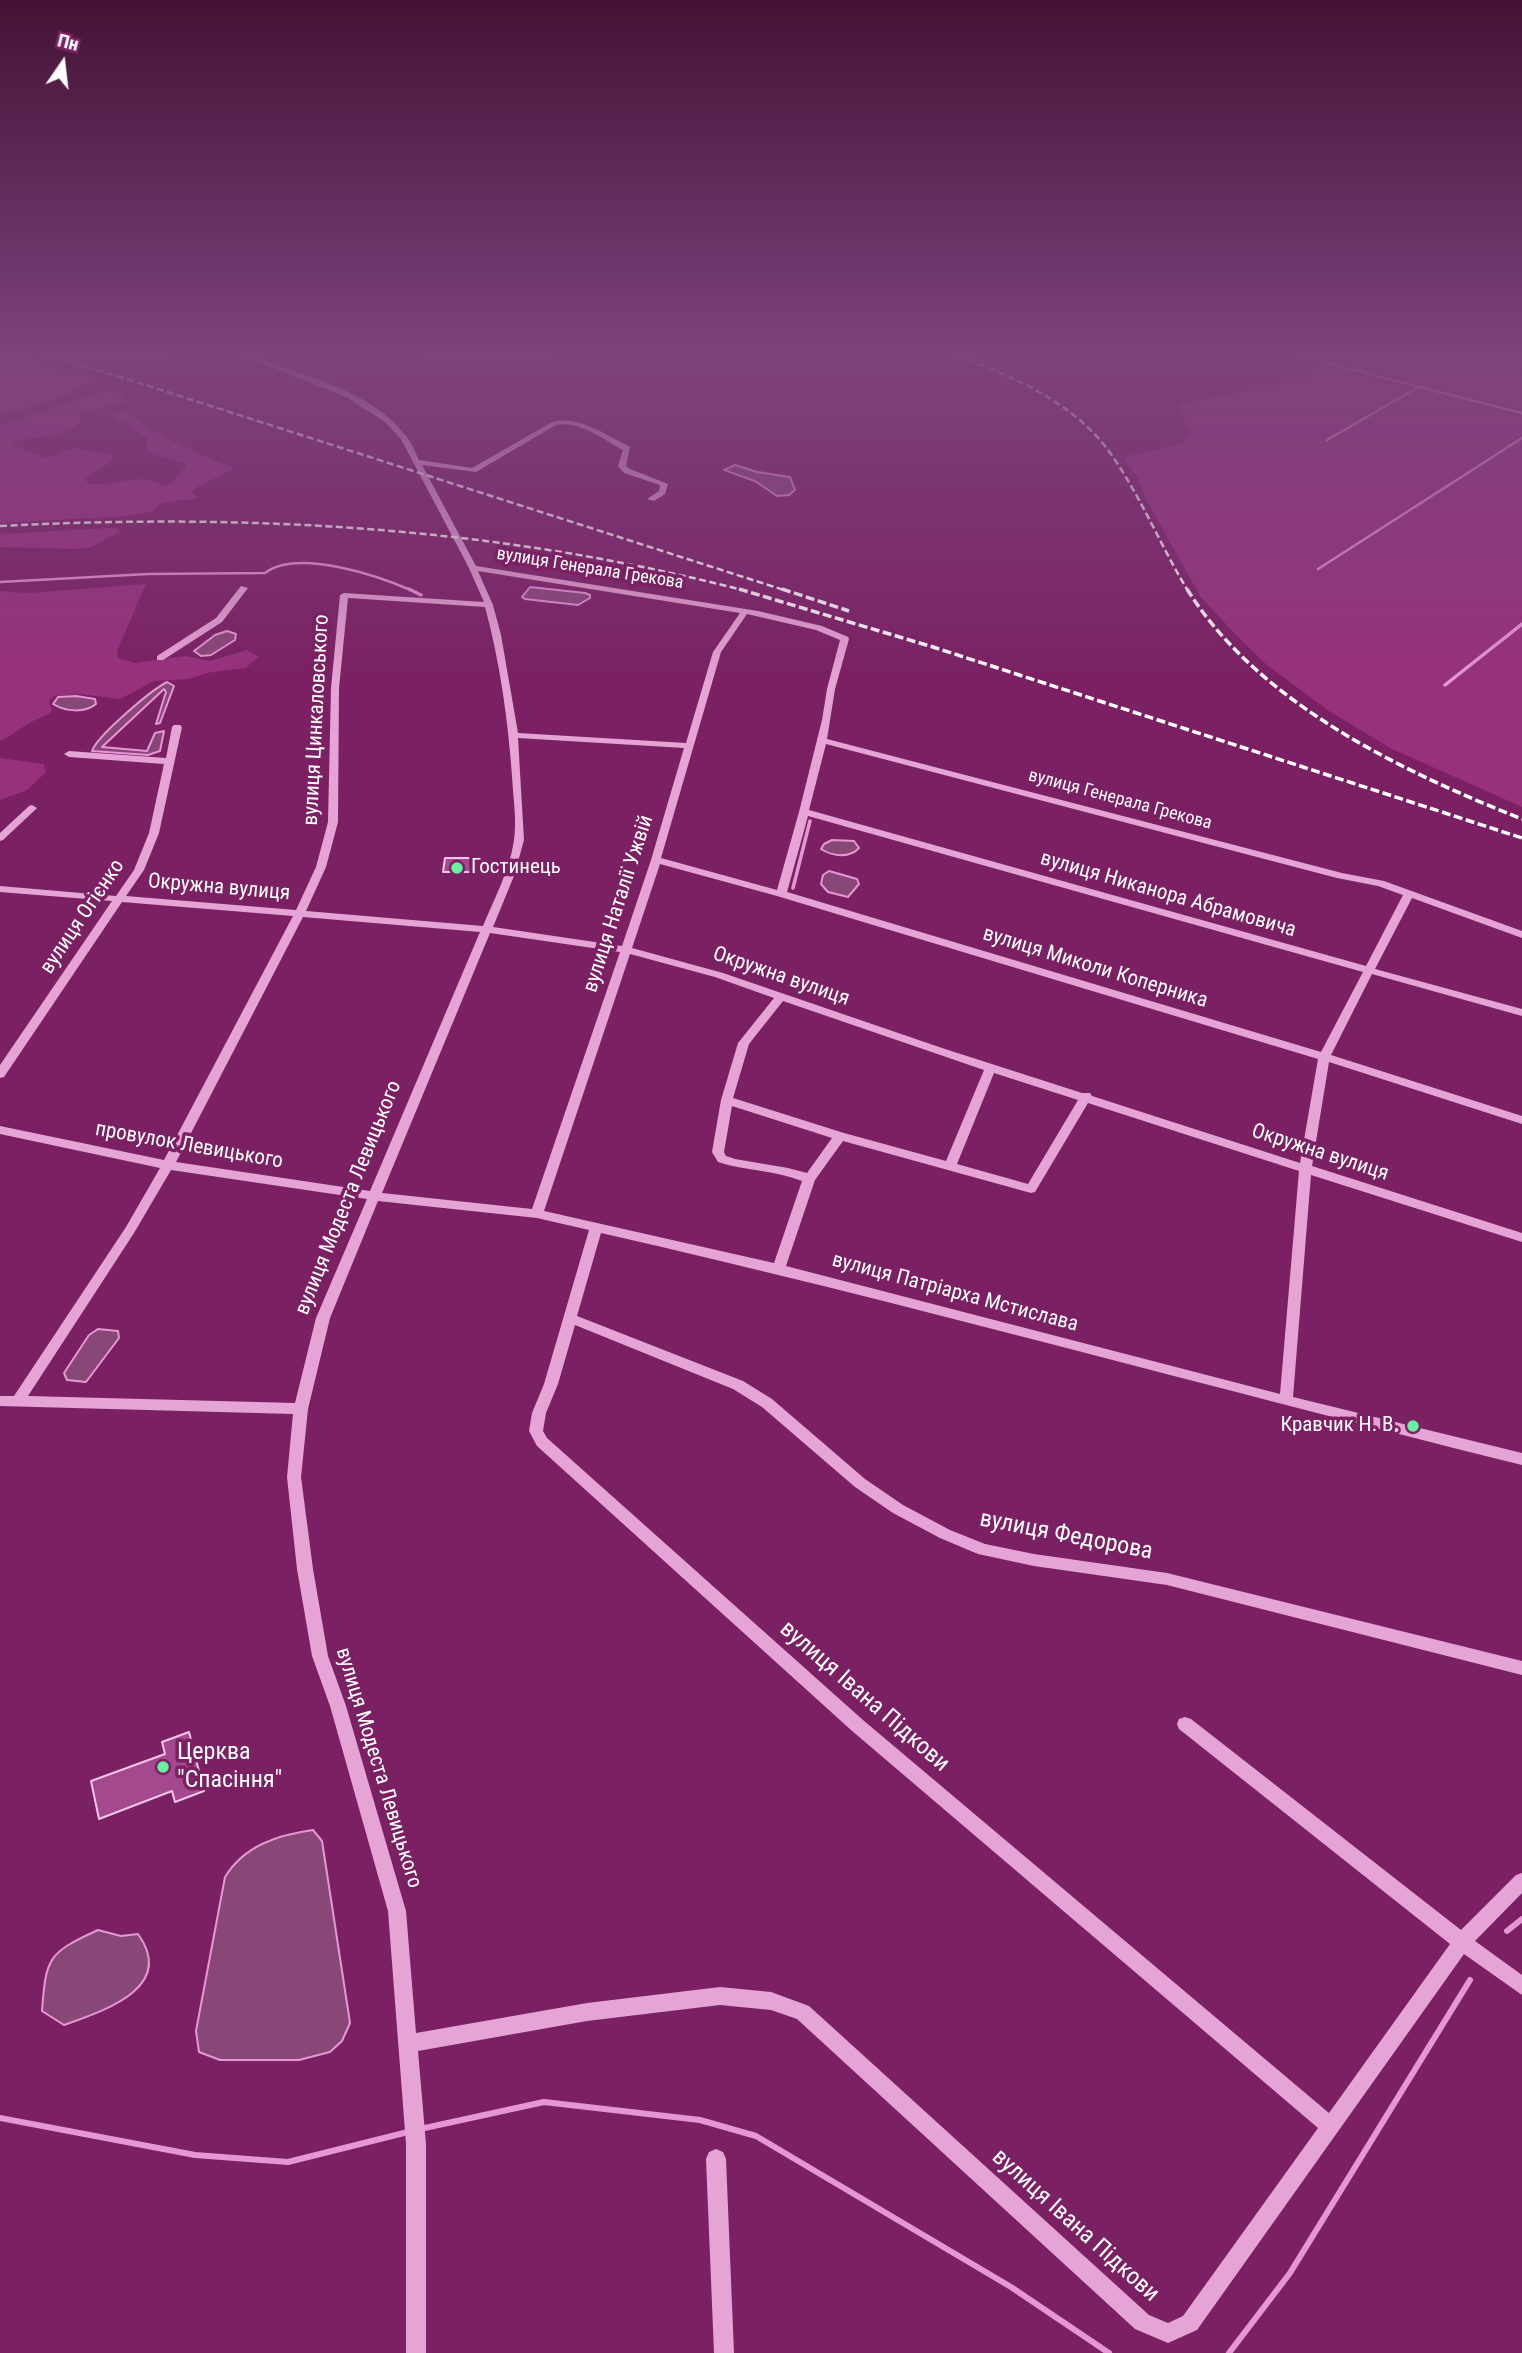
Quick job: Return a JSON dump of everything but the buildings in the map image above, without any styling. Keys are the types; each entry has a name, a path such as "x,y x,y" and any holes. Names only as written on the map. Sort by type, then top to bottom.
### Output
{"street":[{"path":"418,463 473,470 485,463"},
{"path":"418,463 473,568"},
{"path":"623,463 622,466 627,471 664,484 662,492 650,499"},
{"name":"вулиця Модеста Левицького","path":"416,2353 416,2144 410,2043 397,1911 342,1719 320,1656 307,1582 294,1477 300,1409 323,1318 509,876 519,840 513,734 497,635 489,605 473,568"},
{"name":"вулиця Генерала Грекова","path":"473,568 744,612 819,628 845,639 804,812 781,894"},
{"path":"160,658 219,620 244,588"},
{"name":"вулиця Цинкаловського","path":"17,1402 130,1230 168,1165 299,915 321,867 334,822 335,688 344,595 489,605"},
{"name":"вулиця Наталії Ужвій","path":"537,1214 656,860 717,652 744,612"},
{"name":"вулиця Огієнко","path":"0,1074 139,870 154,833 177,727"},
{"path":"513,734 689,746"},
{"name":"вулиця Генерала Грекова","path":"821,740 1341,876 1366,879 1522,935"},
{"path":"69,754 168,761"},
{"path":"0,838 32,807"},
{"name":"вулиця Никанора Абрамовича","path":"804,812 1522,1013"},
{"name":"вулиця Миколи Коперника","path":"656,860 781,894 1324,1057 1522,1120"},
{"name":"Окружна вулиця","path":"0,889 485,929 625,950 719,975 990,1067 1522,1238"},
{"path":"1286,1401 1305,1169 1324,1057 1408,895"},
{"path":"781,997 744,1043 727,1100 718,1152 722,1159 735,1164 795,1173 808,1179"},
{"path":"950,1166 990,1067"},
{"path":"727,1100 840,1136 1031,1189 1086,1096"},
{"name":"провулок Левицького","path":"0,1130 168,1165 373,1196"},
{"path":"779,1269 808,1179 840,1136"},
{"name":"вулиця Патріарха Мстислава","path":"373,1196 537,1214 596,1227 779,1269 1286,1401 1522,1459"},
{"name":"вулиця Івана Підкови","path":"596,1227 551,1384 539,1413 536,1431 542,1442 847,1716 1331,2127"},
{"name":"вулиця Федорова","path":"570,1318 738,1385 767,1402 860,1483 898,1509 945,1534 983,1549 1034,1560 1167,1579 1522,1668"},
{"path":"0,1401 300,1409"},
{"path":"1185,1724 1522,1986"},
{"name":"вулиця Івана Підкови","path":"410,2043 587,2012 720,1996 771,2001 803,2012 1142,2322 1168,2333 1190,2323 1462,1942 1522,1881"},
{"path":"716,2159 724,2353"}],"shaded area":[{"path":"0,463 109,463 86,478 87,483 106,484 136,479 155,482 163,487 172,483 187,465 180,463 220,463 234,469 195,488 192,493 199,498 162,503 151,512 128,516 0,523"},
{"path":"1126,463 1522,463 1522,807 1390,748 1329,711 1267,665 1200,596 1145,497 1138,477"},
{"path":"735,465 757,472 790,477 795,490 789,495 777,496 755,481 724,470"},
{"path":"119,529 119,532 92,547 0,547 0,534"},
{"path":"146,584 117,651 118,658 135,663 186,656 210,661 247,650 259,657 245,668 211,672 188,679 154,681 120,699 80,694 55,696 49,700 52,711 50,713 0,741 0,591 28,593"},
{"path":"530,587 585,593 590,595 590,598 578,605 525,599 522,597"},
{"path":"227,631 236,634 235,640 211,655 201,656 194,651 215,635"},
{"path":"167,682 174,686 160,723 156,724 166,692 164,689 102,747 147,751 155,733 164,731 160,751 148,755 92,751 103,735 125,714"},
{"path":"58,697 95,699 96,704 75,710 53,704"},
{"path":"0,758 43,764 46,772 27,790 0,800"},
{"path":"832,840 854,841 859,848 850,854 840,855 821,849"},
{"path":"829,871 857,879 859,884 848,897 828,892 821,884 823,875"},
{"path":"98,1329 118,1331 119,1338 86,1382 67,1380 64,1373 89,1335"},
{"path":"313,1830 322,1841 350,2023 342,2041 330,2052 299,2060 220,2060 199,2052 196,2031 225,1877 242,1857 263,1844 287,1835"},
{"path":"98,1930 121,1936 138,1934 148,1953 148,1969 142,1983 115,2004 64,2025 42,2011 48,1968 59,1951"}],"waterway":[{"path":"1318,569 1483,463"},
{"path":"0,582 148,574 265,573 279,566 297,563 360,572 413,591"},
{"path":"409,589 413,591"},
{"path":"413,591 421,595"},
{"path":"1445,685 1522,624"},
{"path":"793,888 810,821"},
{"path":"1507,1931 1522,1919"},
{"path":"1229,2353 1290,2273 1470,1980"},
{"path":"420,2129 544,2102 700,2120 756,2136 1011,2287 1109,2353"},
{"path":"0,2118 195,2155 288,2162 408,2132"}],"railway":[{"path":"388,463 787,591"},
{"path":"1116,463 1188,591"},
{"path":"0,526 188,522 376,530 562,552 654,569 744,591"},
{"path":"739,589 744,591"},
{"path":"782,589 849,611"},
{"path":"1187,589 1217,630 1252,666 1292,699 1336,729 1382,755 1429,779 1522,819"},
{"path":"744,591 933,647 1522,838"}],"place":[{"name":"Гостинець","path":"457,868"},
{"name":"Кравчик Н. В.","path":"1413,1426"},
{"name":"Церква \"Спасіння\"","path":"163,1767"}]}
